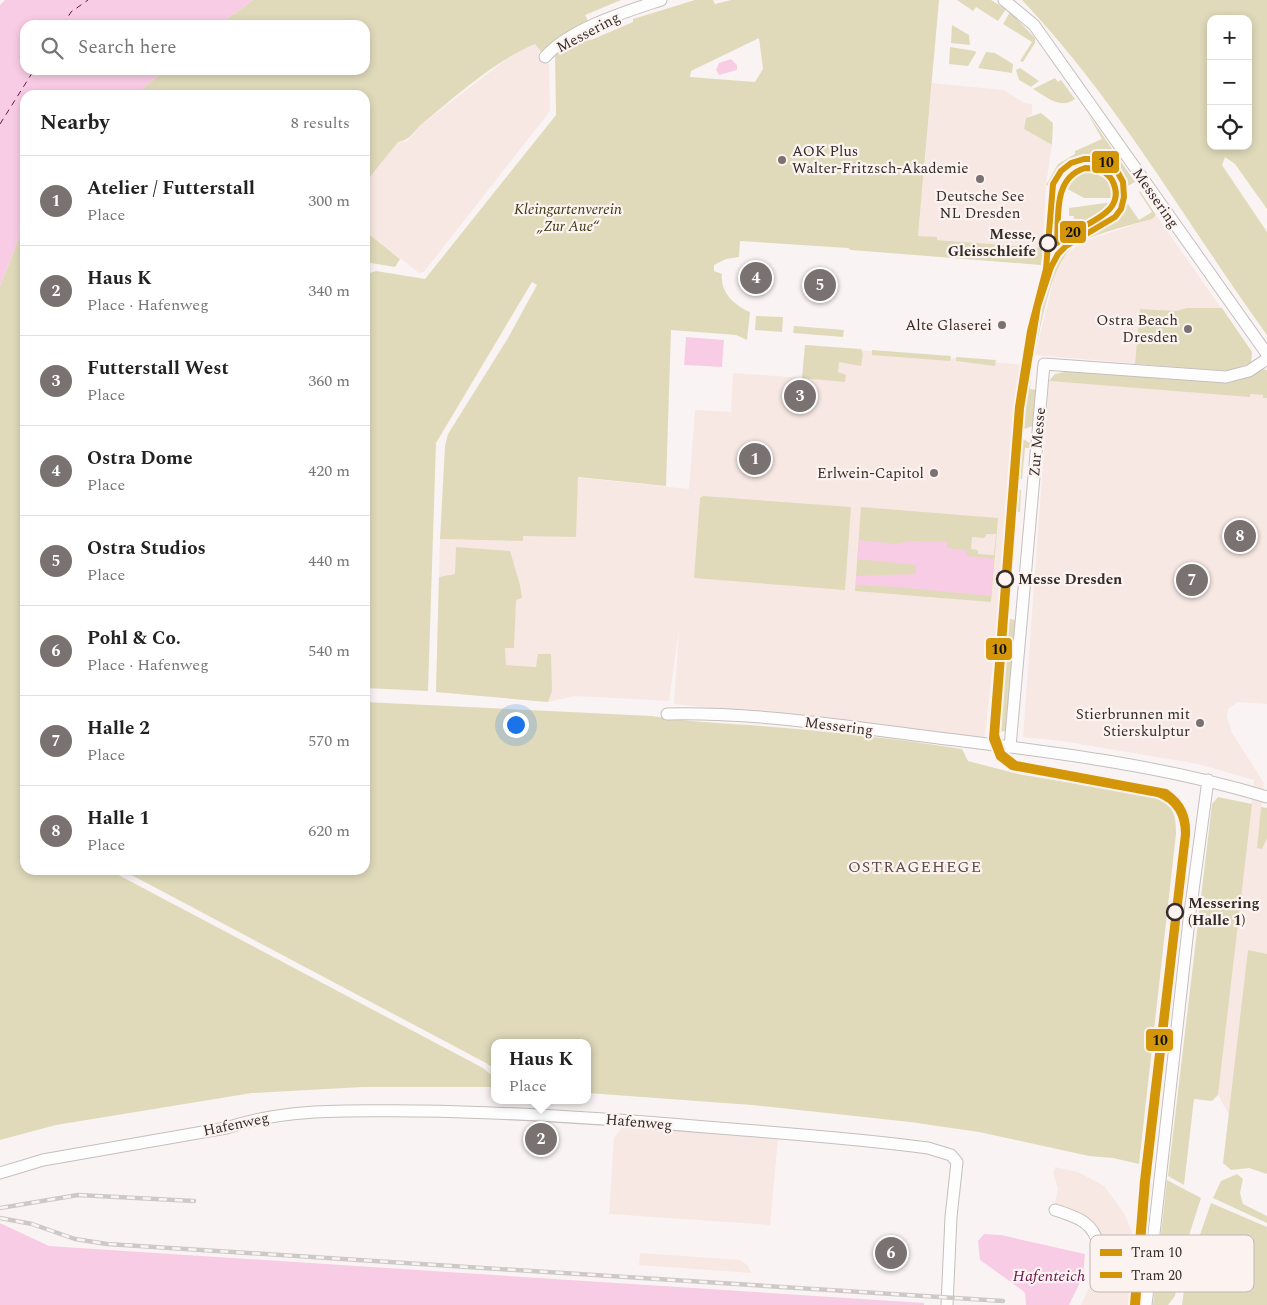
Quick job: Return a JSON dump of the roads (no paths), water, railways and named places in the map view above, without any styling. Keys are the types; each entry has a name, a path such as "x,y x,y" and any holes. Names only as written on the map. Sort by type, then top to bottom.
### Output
{"street":[{"name":"Messering","path":"545,57 552,50 586,29 624,12 661,0"},
{"name":"Messering","path":"1004,0 1034,25 1267,354"},
{"name":"Zur Messe","path":"1010,747 1044,364 1226,378 1249,371 1267,359"},
{"name":"Messering","path":"667,714 788,720 1010,747 1208,780"},
{"path":"1153,1235 1208,780 1263,796"},
{"name":"Hafenweg","path":"0,1173 43,1160 226,1128 248,1120 280,1114 321,1112 559,1114 909,1146 951,1155 957,1162 951,1217 947,1305"},
{"path":"1055,1210 1078,1217 1090,1226 1096,1235"},
{"path":"1146,1305 1147,1292"}],"water":[{"path":"5,0 253,0 225,20 20,20 20,75 159,75 141,90 20,90 20,236 0,286 0,5"},
{"path":"731,59 737,65 737,70 719,75 716,70 719,63"},
{"path":"686,337 724,340 722,367 684,365"},
{"path":"859,540 896,544 909,541 947,542 947,548 967,550 966,556 994,559 991,596 856,585 856,576 916,574 916,565 857,559"},
{"path":"0,1223 49,1246 924,1303 924,1305 0,1305"},
{"name":"Hafenteich","path":"984,1234 1001,1235 1085,1254 1083,1276 1069,1305 1026,1305 1025,1293 1022,1290 980,1260 978,1241"}],"tram line":[{"name":"10","path":"1139,1235 1143,1181 1184,834 1181,814 1170,800 1158,794 1012,767 999,757 992,739 1018,407 1030,331 1046,269 1053,184 1061,171 1071,163 1084,159 1096,159 1108,163 1117,171 1123,182 1124,197 1121,209 1115,217 1066,246 1058,254 1051,267 1038,306 1021,408 996,735 1002,753 1016,764 1166,792 1180,805 1185,816 1187,835 1147,1181 1143,1235"},
{"path":"1046,269 1056,234 1059,192 1065,176 1071,170 1080,166 1090,165 1103,169 1115,182 1117,201 1102,219 1078,230 1064,242 1050,270"},
{"name":"20","path":"1085,168 1100,170 1110,177 1116,192 1114,202 1108,211 1057,243 1058,210 1063,189 1067,180 1085,168"},
{"name":"10","path":"1133,1305 1134,1292"},
{"name":"10","path":"1137,1305 1138,1292"}],"railway":[{"path":"0,1208 78,1195 194,1201"},
{"path":"0,1218 32,1224 75,1239 107,1244 1003,1301"}],"place":[{"name":"AOK Plus Walter-Fritzsch-Akademie","path":"782,160"},
{"name":"Deutsche See NL Dresden","path":"980,179"},
{"name":"Messe, Gleisschleife","path":"1048,243"},
{"name":"Ostra Dome","path":"756,278"},
{"name":"Ostra Studios","path":"820,285"},
{"name":"Alte Glaserei","path":"1002,325"},
{"name":"Ostra Beach Dresden","path":"1188,329"},
{"name":"Futterstall West","path":"800,396"},
{"name":"Atelier / Futterstall","path":"755,459"},
{"name":"Erlwein-Capitol","path":"934,473"},
{"name":"Halle 1","path":"1240,536"},
{"name":"Messe Dresden","path":"1005,579"},
{"name":"Halle 2","path":"1192,580"},
{"name":"Stierbrunnen mit Stierskulptur","path":"1200,723"},
{"name":"Messering (Halle 1)","path":"1175,912"},
{"name":"Haus K","path":"541,1139"},
{"name":"Pohl & Co.","path":"891,1253"}],"district":[{"name":"OSTRAGEHEGE","path":"915,866"}],"park label":[{"name":"Kleingartenverein „Zur Aue“","path":"568,218"}]}
